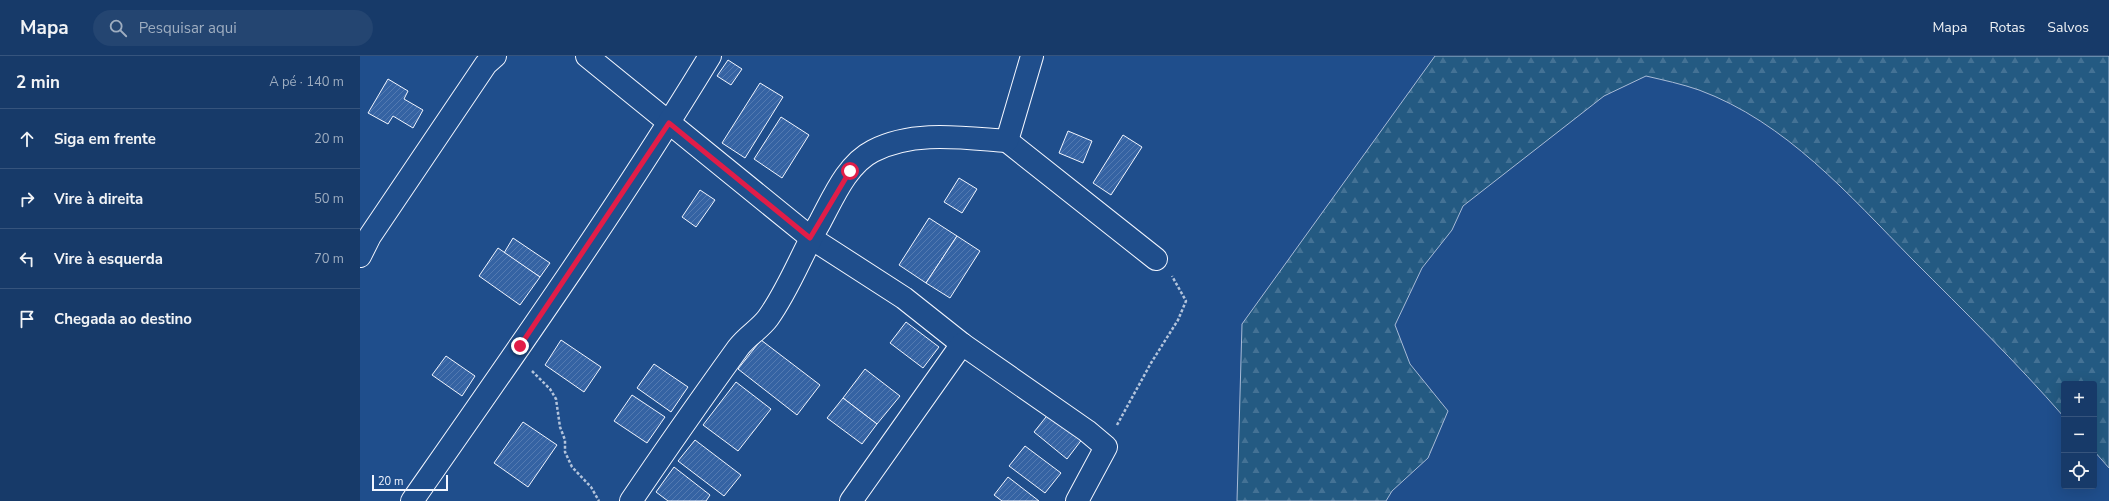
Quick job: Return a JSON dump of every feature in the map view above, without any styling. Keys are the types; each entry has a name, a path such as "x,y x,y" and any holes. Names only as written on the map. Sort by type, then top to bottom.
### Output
{"street":[{"path":"360,256 370,236 486,64 495,56"},
{"path":"588,56 810,238 904,298 962,344 1087,431 1106,447 1077,501"},
{"path":"412,501 520,346 669,123 710,56"},
{"path":"1007,141 1032,56"},
{"path":"631,501 739,347 768,318 810,238 850,171 872,151 890,144 930,137 954,137 1007,141 1156,259"},
{"path":"851,501 962,344"}],"path":[{"path":"1106,447 1151,363 1178,320 1186,301 1175,280 1156,259"},
{"path":"520,346 520,356 550,389 556,399 560,427 565,440 565,452 572,467 591,487 600,501"}],"green space":[{"path":"1435,56 2109,56 2109,468 2097,454 2097,381 2061,381 2061,414 2009,357 1840,186 1788,141 1760,121 1731,104 1693,88 1646,76 1604,96 1463,206 1452,230 1422,268 1395,325 1410,364 1448,411 1428,458 1392,491 1386,501 1237,501 1242,324"}],"building":[{"path":"728,60 742,69 731,85 717,76"},
{"path":"388,79 408,91 404,99 423,110 413,128 393,116 388,124 368,113"},
{"path":"760,83 783,97 745,158 722,143"},
{"path":"781,117 809,135 782,178 754,159"},
{"path":"1068,131 1092,141 1083,163 1059,153"},
{"path":"1123,135 1142,147 1111,195 1093,183"},
{"path":"959,178 977,189 962,213 944,202"},
{"path":"700,190 715,200 696,227 682,217"},
{"path":"929,218 957,236 926,283 899,265"},
{"path":"957,236 980,251 950,298 926,283"},
{"path":"513,238 550,263 540,277 504,253"},
{"path":"498,248 540,277 520,305 479,276"},
{"path":"906,322 939,347 923,368 890,343"},
{"path":"561,340 601,367 584,392 545,365"},
{"path":"761,340 820,385 797,415 738,369"},
{"path":"446,356 475,376 462,396 432,375"},
{"path":"654,364 688,387 671,412 637,388"},
{"path":"865,369 900,396 877,424 843,398"},
{"path":"736,382 771,409 738,451 703,425"},
{"path":"632,395 665,417 647,443 614,421"},
{"path":"843,398 877,424 862,444 827,418"},
{"path":"1050,412 1083,438 1067,459 1034,432"},
{"path":"523,422 557,445 528,487 494,463"},
{"path":"695,440 741,475 724,496 678,461"},
{"path":"1025,446 1061,473 1045,493 1009,466"},
{"path":"674,467 710,495 706,501 668,501 656,492"},
{"path":"1008,477 1039,501 1002,501 994,495"}],"route":[{"path":"520,346 669,123 810,238 850,171"}]}
